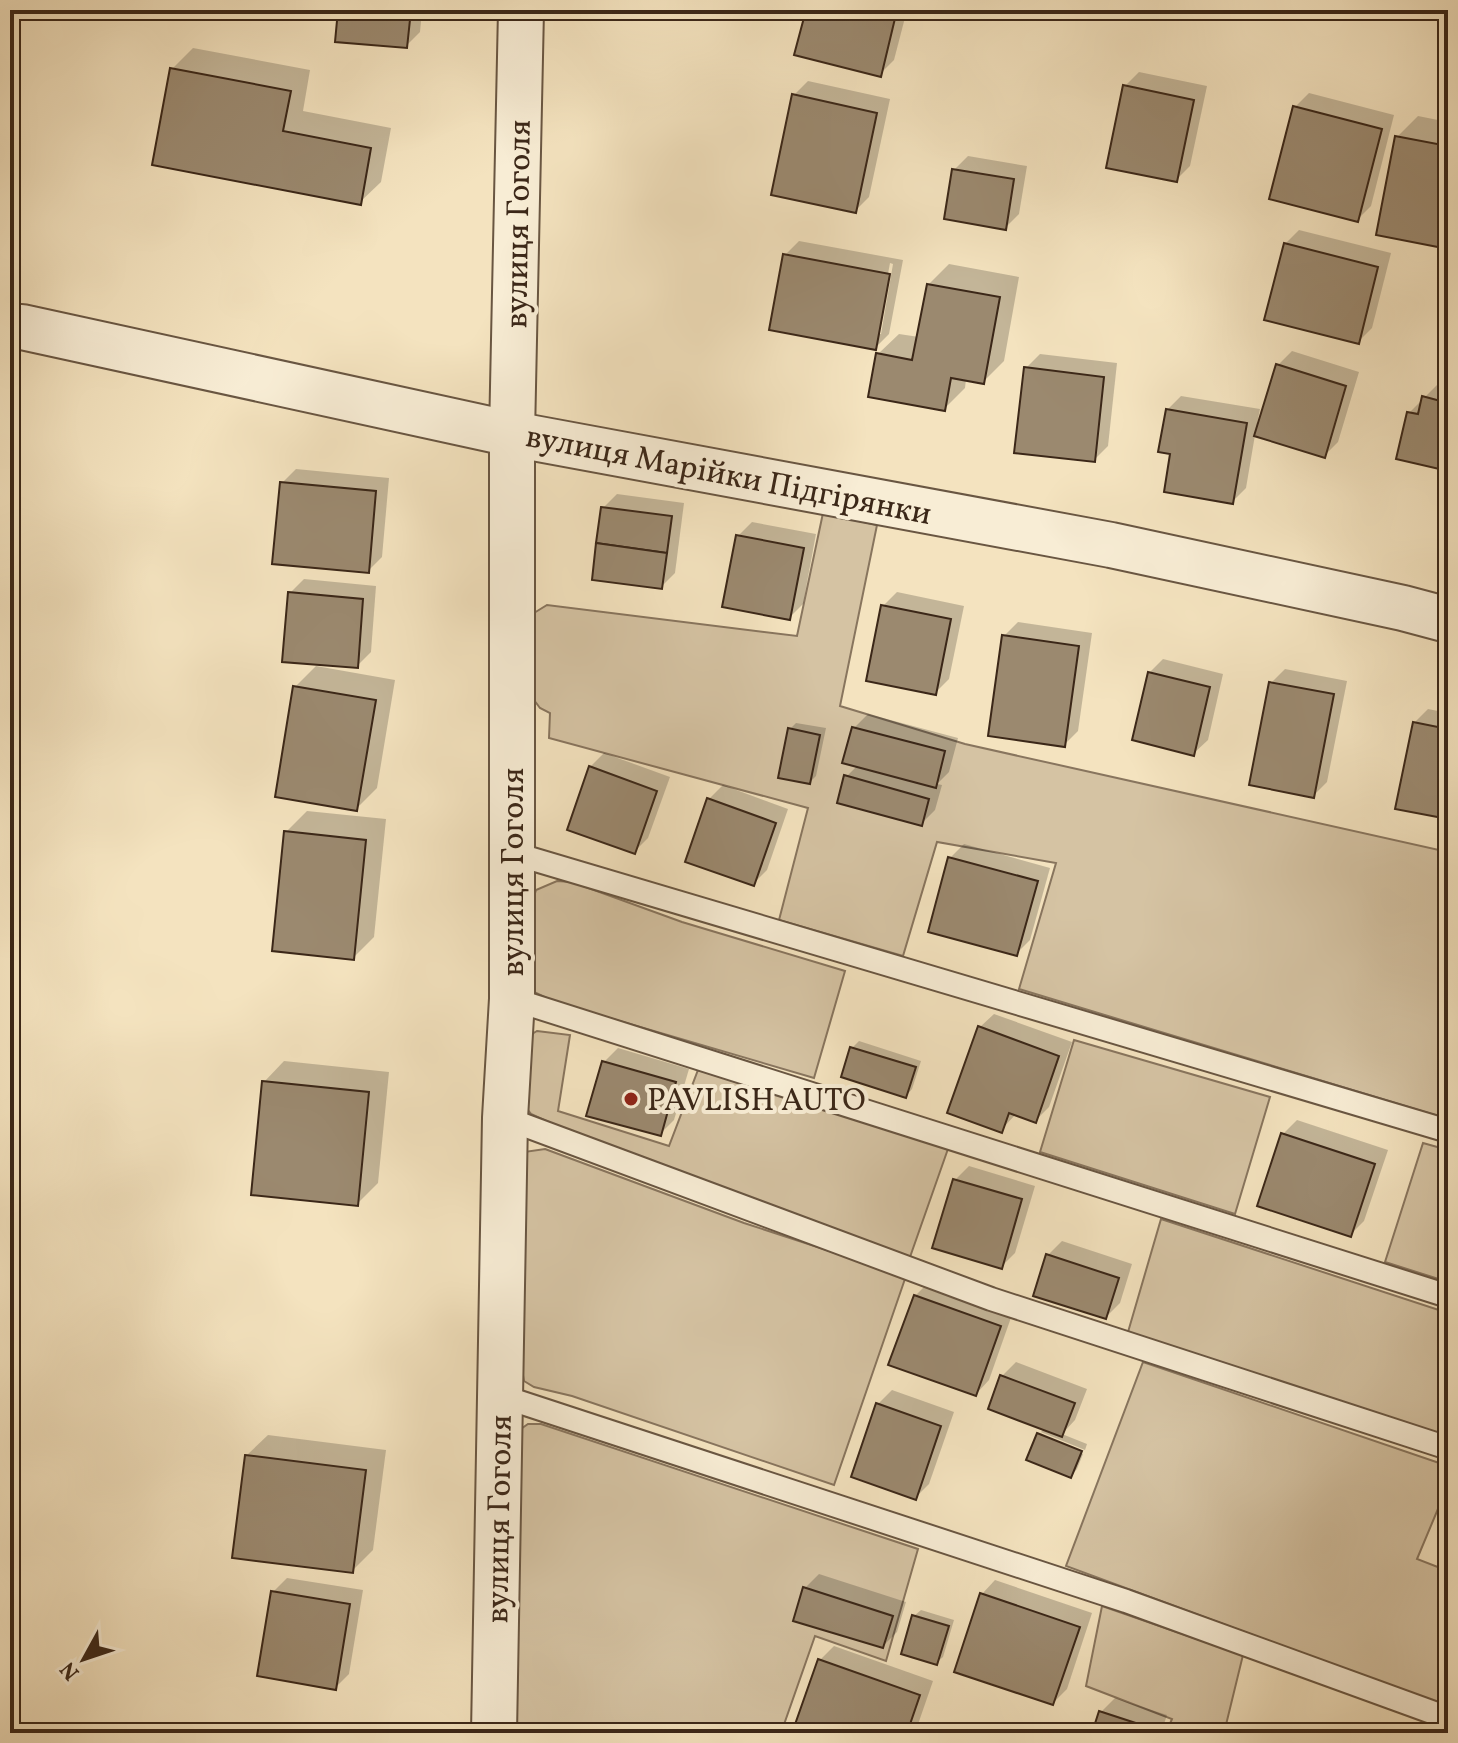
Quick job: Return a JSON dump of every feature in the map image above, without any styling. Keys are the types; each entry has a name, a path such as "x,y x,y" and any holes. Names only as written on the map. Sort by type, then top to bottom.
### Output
{"street":[{"name":"вулиця Гоголя","path":"494,1733 505,1118 512,999 512,434 521,10"},
{"name":"вулиця Марійки Підгірянки","path":"10,327 38,330 512,434 1111,545 1448,620"}],"lane":[{"path":"512,853 1448,1131"},
{"path":"512,999 1448,1296"},
{"path":"505,1118 991,1299 1448,1448"},
{"path":"501,1396 1126,1601 1448,1718"}],"shaded area":[{"path":"823,513 877,525 840,706 965,744 1448,852 1448,1119 1019,989 1056,863 937,842 903,956 779,920 808,808 549,738 550,713 540,708 534,700 534,613 547,605 797,636"},
{"path":"557,881 572,882 682,922 845,971 814,1078 555,1002 534,992 526,976 528,915 536,890"},
{"path":"537,1031 570,1035 558,1111 669,1146 698,1070 949,1146 910,1257 531,1114 522,1103 527,1037"},
{"path":"1074,1040 1270,1097 1235,1214 1040,1152"},
{"path":"1423,1143 1448,1150 1448,1282 1385,1262"},
{"path":"545,1149 744,1223 906,1276 834,1485 572,1396 534,1387 524,1381 521,1364 524,1152"},
{"path":"1161,1219 1448,1313 1448,1440 1128,1332"},
{"path":"1143,1362 1448,1466 1448,1485 1417,1559 1448,1571 1448,1707 1066,1566"},
{"path":"528,1424 541,1424 918,1549 886,1661 815,1636 781,1733 512,1733 518,1431"},
{"path":"1102,1606 1243,1655 1224,1733 1166,1733 1172,1719 1086,1686"}],"building":[{"path":"338,10 411,10 407,48 335,42"},
{"path":"806,10 897,10 881,77 794,55"},
{"path":"170,68 291,91 283,131 371,148 361,205 152,165"},
{"path":"1123,85 1194,100 1177,182 1106,168"},
{"path":"792,94 877,113 856,213 771,195"},
{"path":"1293,106 1382,129 1358,222 1269,199"},
{"path":"1395,136 1448,146 1448,249 1376,235"},
{"path":"952,169 1014,179 1006,230 944,219"},
{"path":"1284,243 1378,267 1359,344 1264,320"},
{"path":"783,254 890,274 876,350 769,330"},
{"path":"927,284 1000,297 984,384 951,378 945,411 868,397 876,353 912,360"},
{"path":"1276,364 1346,386 1325,458 1254,436"},
{"path":"1024,367 1104,377 1095,462 1014,453"},
{"path":"1422,396 1448,403 1448,471 1396,459 1407,412 1418,414"},
{"path":"1166,409 1247,423 1233,504 1164,492 1170,454 1158,452"},
{"path":"280,482 376,491 369,573 272,564"},
{"path":"601,507 672,516 667,553 596,543"},
{"path":"736,535 804,548 790,620 722,607"},
{"path":"596,543 667,553 662,589 592,580"},
{"path":"288,592 363,599 358,668 282,662"},
{"path":"881,605 951,619 936,695 866,681"},
{"path":"1002,635 1079,646 1065,747 988,736"},
{"path":"1148,672 1210,687 1194,756 1132,740"},
{"path":"1269,682 1334,694 1314,798 1249,785"},
{"path":"293,686 376,700 357,811 275,797"},
{"path":"1413,722 1448,729 1448,819 1395,809"},
{"path":"852,727 945,751 936,788 842,763"},
{"path":"788,728 820,735 810,784 778,778"},
{"path":"589,766 657,791 635,854 567,830"},
{"path":"844,775 929,799 922,826 837,803"},
{"path":"707,798 776,823 754,886 685,862"},
{"path":"284,831 366,840 354,960 272,951"},
{"path":"948,857 1038,881 1017,956 928,932"},
{"path":"978,1026 1059,1056 1036,1123 1009,1113 1002,1133 947,1113"},
{"path":"850,1047 916,1067 906,1098 841,1077"},
{"name":"PAVLISH AUTO","path":"602,1061 676,1082 661,1136 586,1116"},
{"path":"262,1081 369,1092 358,1206 251,1195"},
{"path":"1281,1133 1375,1164 1351,1237 1257,1206"},
{"path":"953,1179 1022,1199 1002,1269 932,1248"},
{"path":"1046,1254 1119,1278 1106,1319 1033,1296"},
{"path":"914,1295 1001,1326 976,1396 888,1365"},
{"path":"1000,1375 1075,1403 1062,1437 988,1409"},
{"path":"876,1403 941,1426 916,1500 851,1477"},
{"path":"1037,1433 1082,1451 1071,1478 1026,1460"},
{"path":"245,1455 366,1470 353,1573 232,1558"},
{"path":"803,1587 893,1616 883,1648 793,1621"},
{"path":"271,1591 350,1604 336,1690 257,1676"},
{"path":"980,1593 1080,1627 1053,1705 954,1672"},
{"path":"912,1615 949,1626 937,1665 901,1654"},
{"path":"818,1659 920,1695 907,1733 792,1733"},
{"path":"1099,1711 1154,1729 1153,1733 1092,1733"}],"place":[{"name":"PAVLISH AUTO","path":"631,1099"}]}
